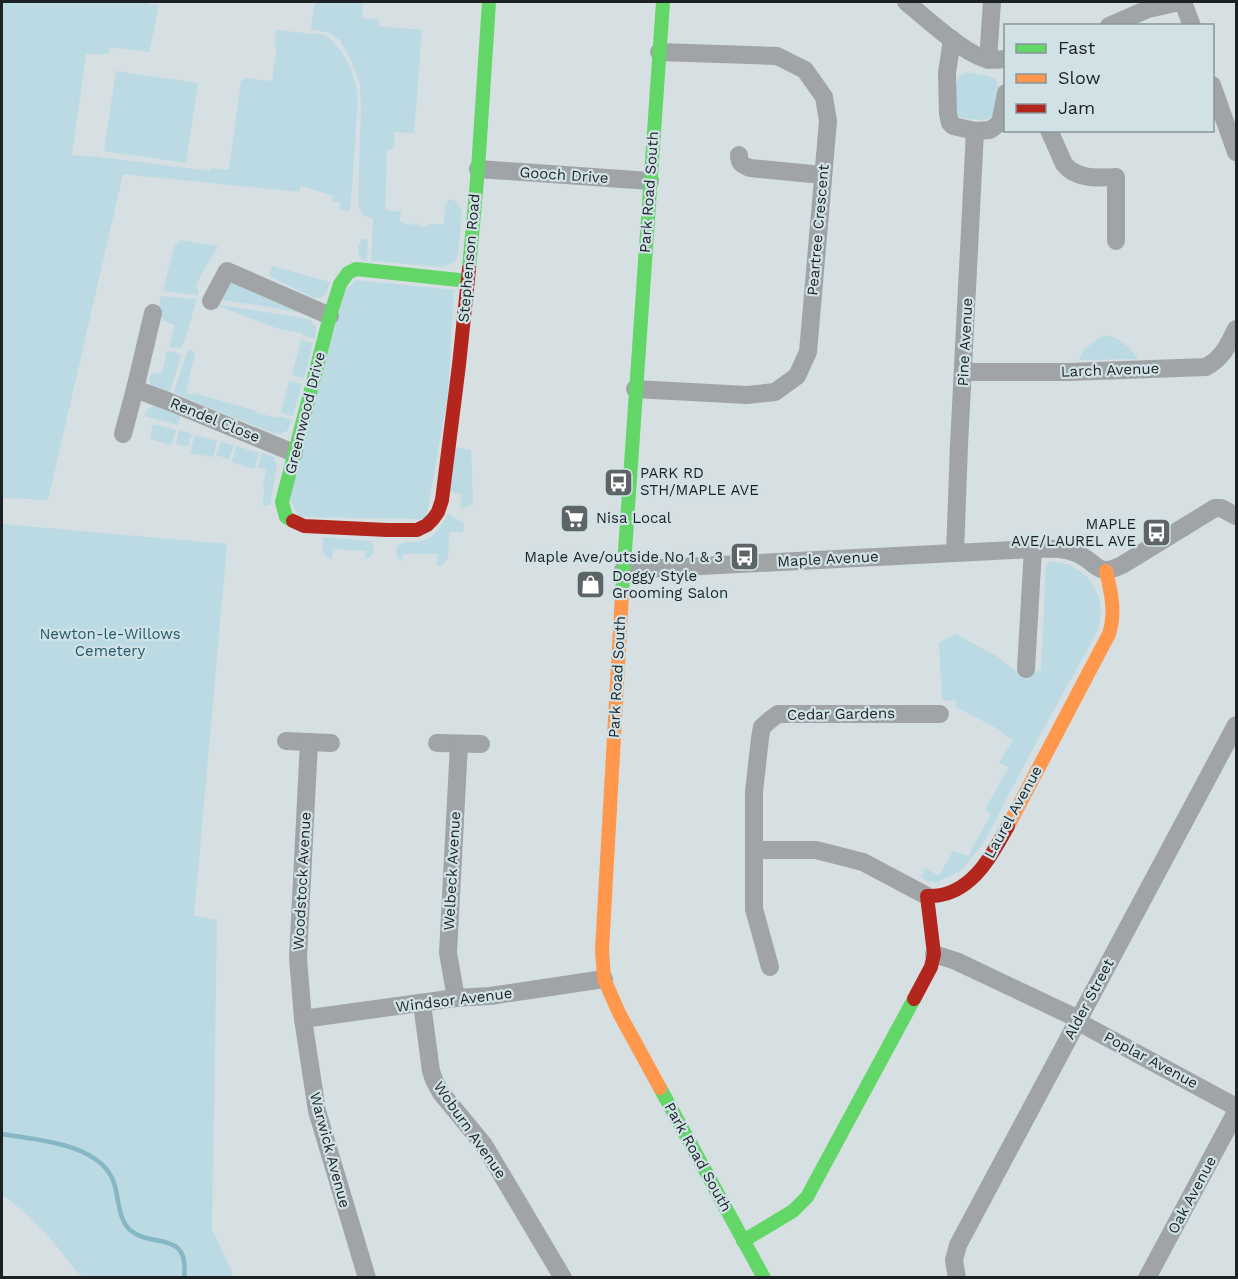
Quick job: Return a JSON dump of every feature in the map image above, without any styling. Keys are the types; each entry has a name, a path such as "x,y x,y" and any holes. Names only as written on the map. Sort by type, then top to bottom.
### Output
{"street":[{"name":"Stephenson Road","path":"438,512 442,500 468,281 489,2"},
{"name":"Park Road South","path":"663,2 623,570 602,950 604,979 619,1013 764,1278"},
{"path":"906,2 963,48 976,56 997,59 992,2"},
{"path":"1113,24 1146,5 1182,2 1190,24"},
{"path":"952,39 947,73 950,123 953,126 975,131 990,130 1000,123 1004,113"},
{"name":"Peartree Crescent","path":"635,389 747,395 775,392 797,376 808,352 828,121 824,97 805,70 777,56 659,52"},
{"path":"1214,91 1236,152"},
{"name":"Pine Avenue","path":"955,553 975,131"},
{"path":"1050,132 1068,169 1094,178 1116,177 1116,241"},
{"path":"739,154 739,161 750,168 822,175"},
{"name":"Gooch Drive","path":"478,169 650,181"},
{"name":"Greenwood Drive","path":"438,512 427,525 417,530 312,526 297,524 286,517 282,502 330,316 340,284 348,273 356,269 468,281"},
{"path":"211,301 227,271 330,316"},
{"path":"123,434 153,313"},
{"name":"Larch Avenue","path":"963,372 1069,372 1206,367 1226,351 1236,329"},
{"name":"Rendel Close","path":"135,389 294,453"},
{"path":"1026,669 1033,549 1062,549 1077,553 1106,571 1122,565 1215,508 1221,508 1236,516"},
{"name":"Maple Avenue","path":"623,570 1033,549"},
{"name":"Laurel Avenue","path":"927,896 942,895 966,884 979,871 1006,829 1109,634 1113,623 1113,612 1112,595 1106,571"},
{"name":"Cedar Gardens","path":"770,968 754,909 754,792 762,727 778,714 940,714"},
{"name":"Alder Street","path":"957,1278 954,1260 958,1245 1236,725"},
{"path":"286,741 331,743"},
{"name":"Woodstock Avenue","path":"303,1019 298,958 309,742"},
{"path":"437,743 481,744"},
{"name":"Welbeck Avenue","path":"456,998 448,953 459,744"},
{"path":"743,1241 793,1211 807,1197 931,967 934,954 927,896 863,862 816,850 754,850"},
{"name":"Poplar Avenue","path":"934,954 956,961 1065,1013 1236,1107"},
{"name":"Windsor Avenue","path":"303,1019 456,998 498,995 604,979"},
{"name":"Woburn Avenue","path":"422,1004 434,1080 441,1093 484,1145 563,1278"},
{"name":"Warwick Avenue","path":"303,1019 317,1112 367,1278"},
{"name":"Oak Avenue","path":"1147,1278 1236,1112"}],"green space":[{"path":"2,2 148,2 148,4 159,5 149,52 110,47 109,54 86,54 72,155 97,157 97,155 210,171 212,168 229,170 241,81 244,78 272,81 277,47 274,46 276,30 325,35 331,40 349,64 358,104 350,211 339,209 341,203 331,201 333,196 301,186 299,192 123,174 48,500 2,498"},
{"path":"315,2 363,2 362,18 379,19 379,26 422,30 414,133 395,132 393,149 387,150 385,210 401,212 400,221 404,224 417,223 417,226 427,227 428,224 444,224 446,202 448,199 455,201 462,210 458,254 455,262 443,267 371,261 373,219 363,215 358,205 360,86 350,58 340,40 330,33 311,29"},
{"path":"116,71 198,83 186,163 104,151"},
{"path":"966,72 990,76 996,80 999,90 994,116 975,120 957,116 956,85"},
{"path":"362,239 368,239 367,262 358,252"},
{"path":"181,240 218,246 196,284 199,290 198,295 163,291 174,247"},
{"path":"272,266 330,282 326,293 320,298 312,297 273,278 270,275"},
{"path":"356,280 454,290 448,394 426,519 299,517 288,495 345,292"},
{"path":"230,283 235,283 304,313 218,299"},
{"path":"161,296 197,299 184,343 180,348 169,347 175,325 164,321 158,310"},
{"path":"215,304 309,319 316,326 315,339 302,335 302,333 279,329 219,306 217,309 213,307"},
{"path":"1103,336 1118,339 1132,350 1138,359 1079,360 1085,349"},
{"path":"301,340 313,343 304,378 292,375"},
{"path":"188,350 195,352 186,393 257,411 256,413 292,420 287,431 281,434 274,433 174,392"},
{"path":"167,351 181,356 169,394 153,388 150,380 152,373 162,372"},
{"path":"289,381 302,384 293,416 281,413"},
{"path":"154,406 181,414 178,425 144,416 148,409"},
{"path":"153,424 176,430 171,445 150,439"},
{"path":"179,430 192,434 188,447 176,444"},
{"path":"195,435 217,441 213,457 190,453"},
{"path":"221,442 234,445 229,459 216,455"},
{"path":"236,446 259,453 254,469 232,462"},
{"path":"453,447 471,450 473,502 472,505 460,508 462,494 447,491"},
{"path":"262,453 273,457 277,465 270,505 266,506 262,504 266,470 258,467"},
{"path":"448,513 464,524 463,532 449,532 448,558 445,562 437,566 438,554 403,554 403,562 399,559 396,548 399,545 429,538 440,528"},
{"name":"Newton-le-Willows Cemetery","path":"2,524 227,544 194,916 217,920 212,1229 234,1277 83,1277 37,1224 2,1195"},
{"path":"323,537 371,541 373,552 365,559 366,551 333,549 332,560 323,551"},
{"path":"1049,562 1067,564 1075,568 1093,585 1101,605 1098,630 984,842 963,869 938,882 926,881 921,877 925,868 939,876 953,851 968,856 991,814 985,809 1009,768 999,762 1013,741 1000,730 956,707 956,701 946,701 942,698 939,643 955,634 995,655 1017,672 1041,671 1046,567"}],"waterway":[{"path":"2,1134 66,1146 96,1159 107,1170 114,1183 126,1225 139,1236 175,1246 181,1252 184,1278"}],"traffic: fast":[{"path":"469,269 489,2"},
{"path":"622,594 663,2"},
{"path":"293,521 286,517 282,502 330,316 340,284 348,273 356,269 468,281"},
{"path":"743,1241 793,1211 807,1197 914,999"},
{"path":"660,1088 764,1278"}],"traffic: slow":[{"path":"1008,826 1109,634 1112,610 1106,571"},
{"path":"622,594 602,950 604,979 619,1013 660,1088"}],"traffic: jam":[{"path":"293,521 304,526 417,530 427,525 438,512 442,500 469,269"},
{"path":"914,999 931,967 934,954 927,896 953,891 964,885 982,868 1008,826"}],"place":[{"name":"PARK RD STH/MAPLE AVE","path":"619,482"},
{"name":"Nisa Local","path":"575,518"},
{"name":"MAPLE AVE/LAUREL AVE","path":"1157,533"},
{"name":"Maple Ave/outside No 1 & 3","path":"744,557"},
{"name":"Doggy Style Grooming Salon","path":"591,585"}]}
